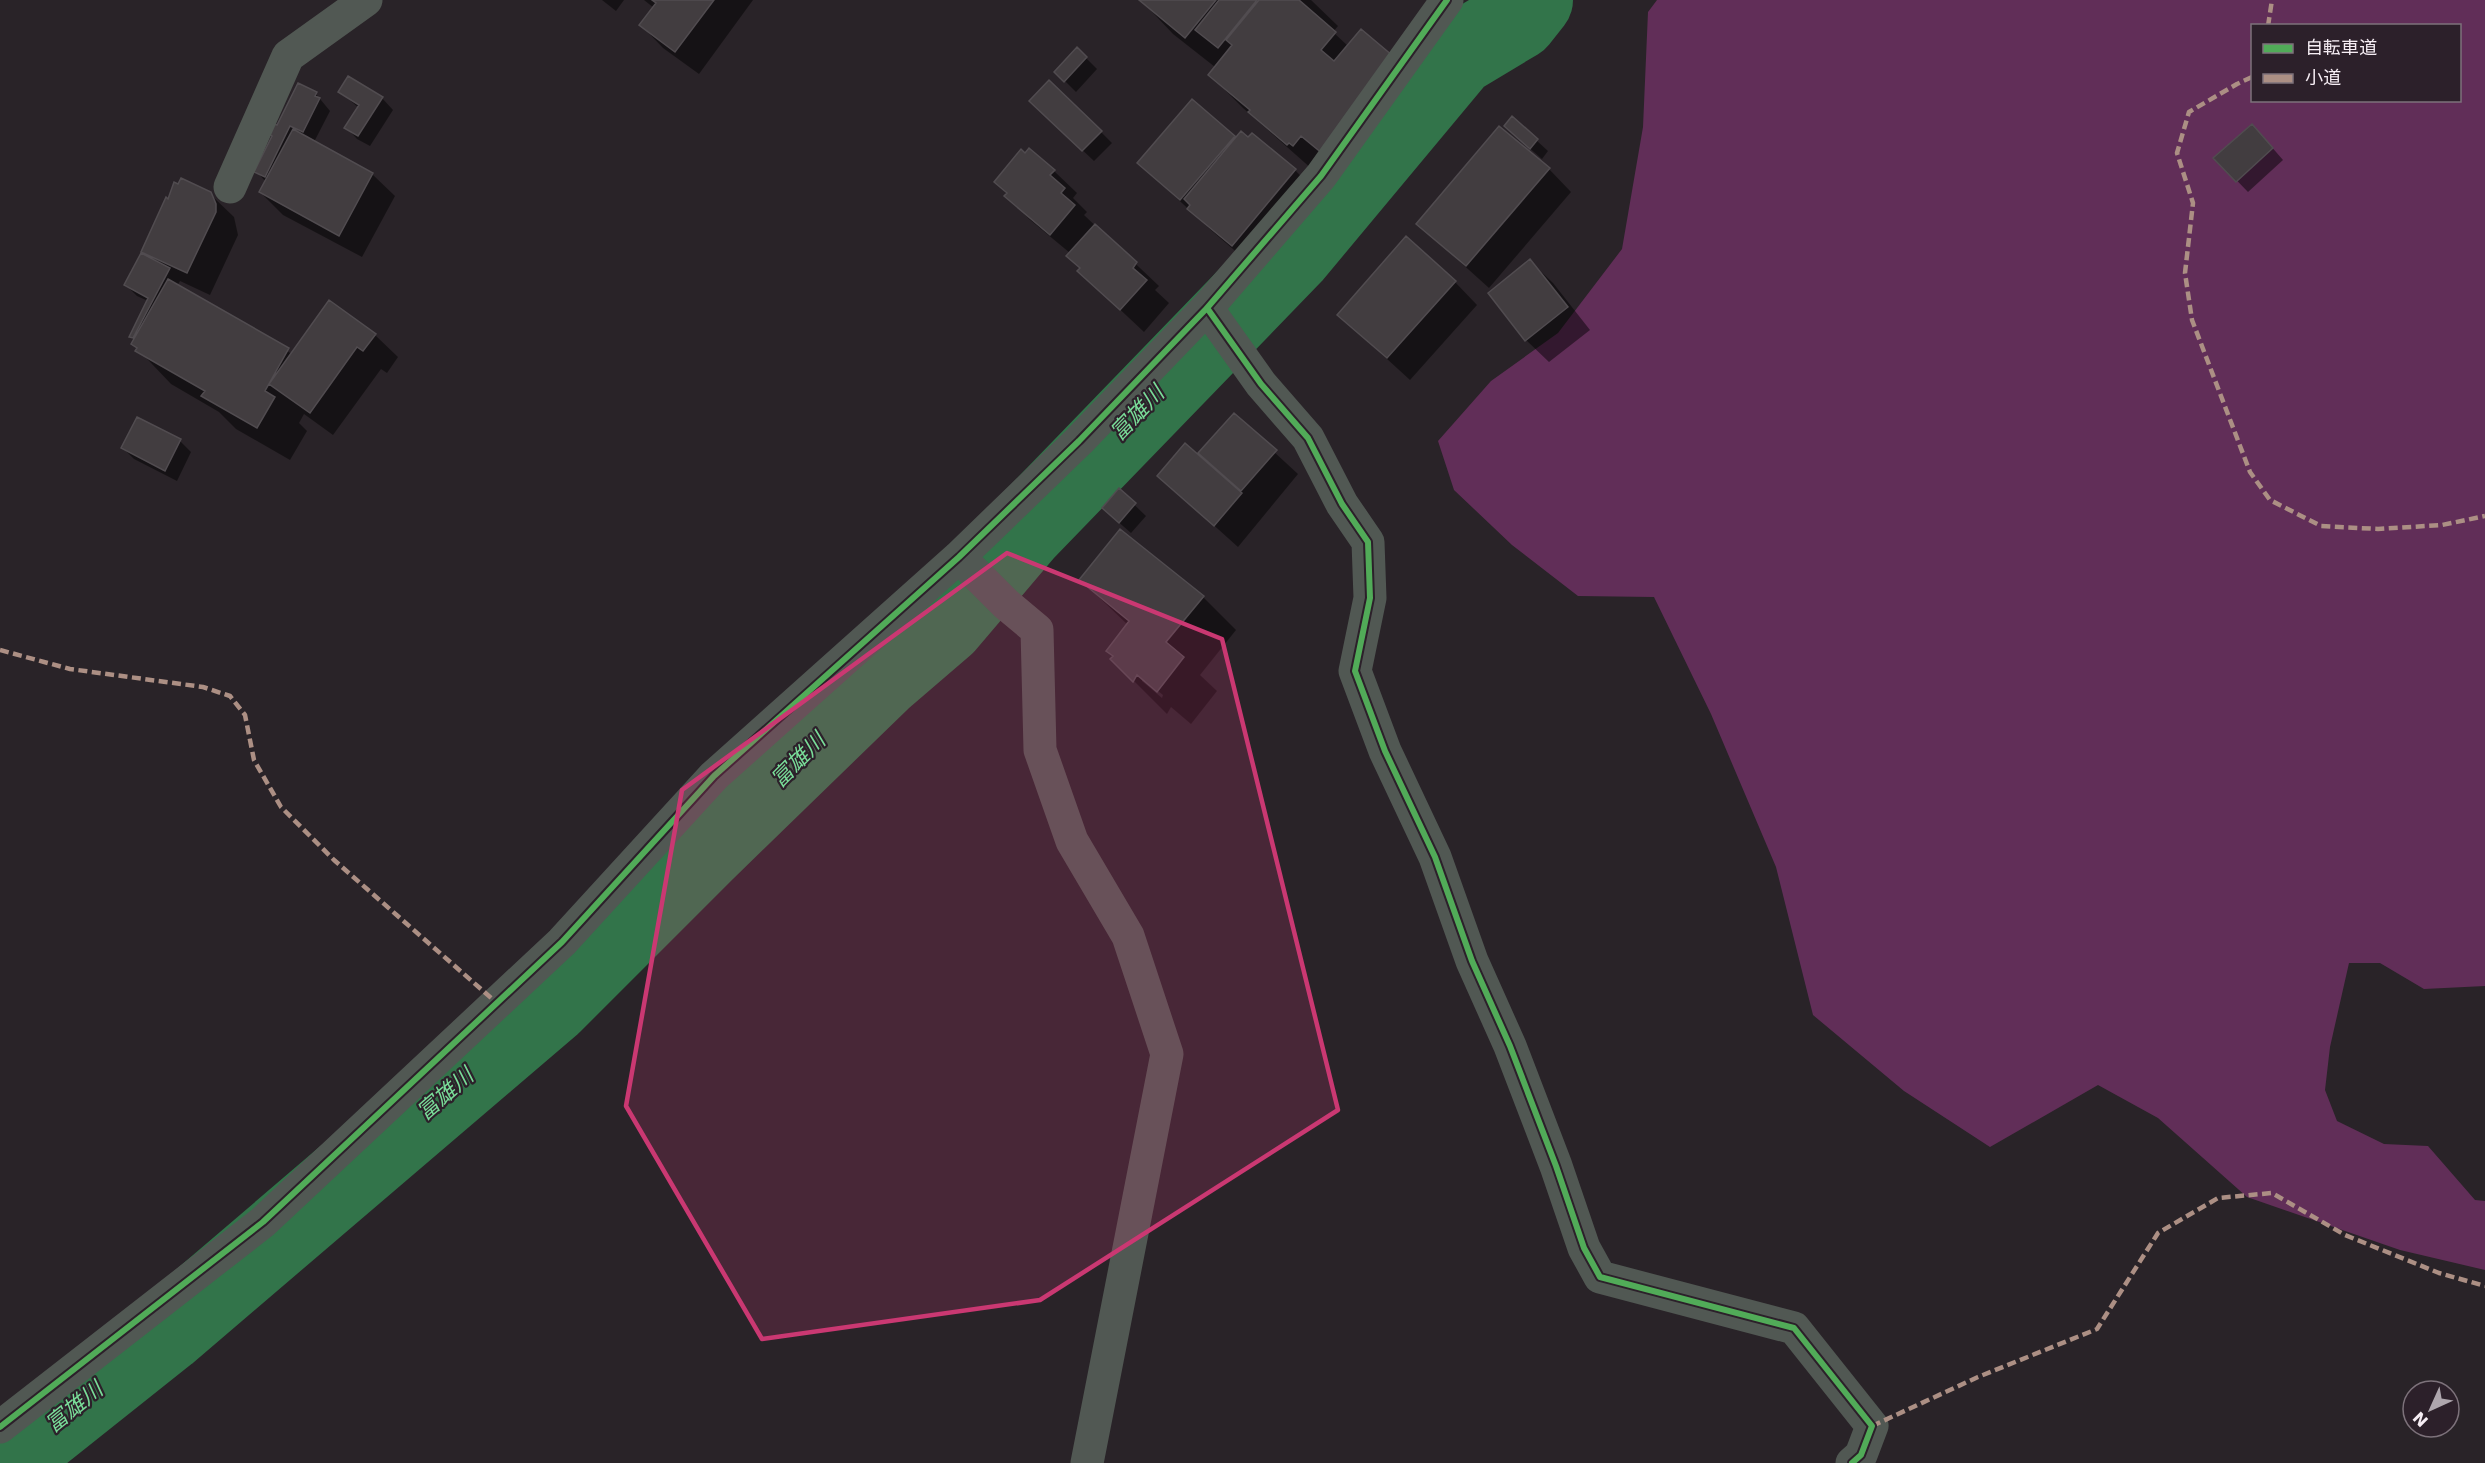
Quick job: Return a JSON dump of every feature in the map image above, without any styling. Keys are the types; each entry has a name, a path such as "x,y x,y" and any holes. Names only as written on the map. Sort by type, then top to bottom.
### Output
{"street":[{"path":"230,187 288,56 366,0"},
{"path":"0,1427 263,1222 562,942 714,776 966,564 1079,441 1207,308 1321,176 1447,0"},
{"path":"1207,308 1261,384 1308,438 1342,504 1368,542 1370,598 1355,671 1385,751 1436,857 1472,961 1510,1046 1556,1166 1584,1248 1600,1277 1794,1328 1872,1426 1861,1455 1852,1463"},
{"path":"966,564 1006,604 1037,630 1040,750 1072,841 1128,936 1167,1054 1087,1463"}],"highlighted area":[{"path":"1007,553 1222,639 1338,1110 1040,1300 762,1339 626,1106 682,790"}],"shaded area":[{"path":"1657,0 2485,0 2485,986 2424,989 2380,963 2349,963 2330,1047 2325,1090 2337,1121 2384,1144 2428,1146 2475,1200 2485,1201 2485,1270 2400,1250 2247,1197 2158,1118 2098,1085 1990,1147 1904,1091 1813,1015 1776,867 1711,714 1654,597 1578,596 1512,545 1454,490 1438,441 1491,381 1558,333 1622,249 1643,127 1648,12"}],"building":[{"path":"652,0 714,0 675,52 639,25 656,3"},
{"path":"1139,0 1216,0 1185,38"},
{"path":"1219,0 1257,0 1218,48 1195,30"},
{"path":"1259,0 1299,0 1336,32 1321,50 1334,61 1361,29 1399,61 1323,154 1301,136 1293,146 1289,143 1287,145 1208,75 1232,45 1226,40"},
{"path":"1077,47 1087,57 1064,82 1054,72"},
{"path":"348,76 383,97 358,136 344,128 359,105 338,92"},
{"path":"1049,80 1102,131 1082,151 1029,101"},
{"path":"298,83 317,92 315,96 320,98 303,132 290,126 265,177 254,172 272,136 269,134 274,124 277,125"},
{"path":"1192,99 1235,136 1180,200 1137,163"},
{"path":"1512,116 1538,139 1530,149 1504,126"},
{"path":"2252,124 2273,148 2236,182 2213,158"},
{"path":"1499,126 1550,168 1466,266 1416,224"},
{"path":"293,129 373,173 339,236 259,192"},
{"path":"1241,131 1248,137 1252,133 1296,169 1232,246 1187,209 1190,205 1184,199"},
{"path":"1029,148 1055,170 1050,175 1065,188 1061,193 1075,205 1050,235 1004,196 1007,193 994,182 1021,149 1025,153"},
{"path":"181,178 211,192 216,204 216,212 187,273 141,252 166,197 168,199 174,182 178,184"},
{"path":"1095,224 1137,262 1133,268 1147,280 1120,310 1077,271 1080,268 1066,256"},
{"path":"1406,236 1456,281 1387,358 1337,315"},
{"path":"141,253 170,268 133,338 129,337 148,298 124,285"},
{"path":"1530,259 1568,307 1525,341 1488,293"},
{"path":"168,279 289,348 265,391 275,397 257,428 201,396 205,391 135,351 137,348 131,344"},
{"path":"329,300 376,334 363,351 357,347 310,413 269,384"},
{"path":"1234,413 1277,450 1241,491 1198,453"},
{"path":"137,417 181,439 165,471 121,448"},
{"path":"1185,443 1242,493 1214,526 1157,476"},
{"path":"1119,488 1136,503 1119,523 1102,508"},
{"path":"1120,529 1204,596 1166,642 1184,657 1157,692 1137,675 1133,682 1110,659 1113,656 1106,651 1129,621 1079,580"}],"waterway":[{"name":"富雄川","path":"6,1463 34,1437 166,1332 551,1003 880,679 944,624 1024,530 1292,253 1457,55 1517,19 1532,0"}],"marked path":[{"path":"2268,24 2272,0"},
{"path":"2251,77 2189,112 2177,153 2193,203 2185,273 2192,320 2250,472 2270,500 2321,526 2378,529 2442,525 2485,516"},
{"path":"0,650 70,669 203,687 230,696 245,715 254,760 281,807 334,860 498,1004"},
{"path":"1872,1426 1978,1377 2097,1329 2158,1233 2218,1198 2272,1193 2345,1235 2439,1273 2485,1286"}],"cycle path":[{"path":"0,1427 263,1222 562,942 714,776 959,557 1079,441 1207,308 1321,176 1447,0"},
{"path":"1207,308 1261,384 1308,438 1342,504 1368,542 1370,598 1355,671 1385,751 1435,857 1472,961 1510,1046 1556,1166 1584,1248 1600,1277 1794,1328 1872,1426 1861,1455 1852,1463"}]}
